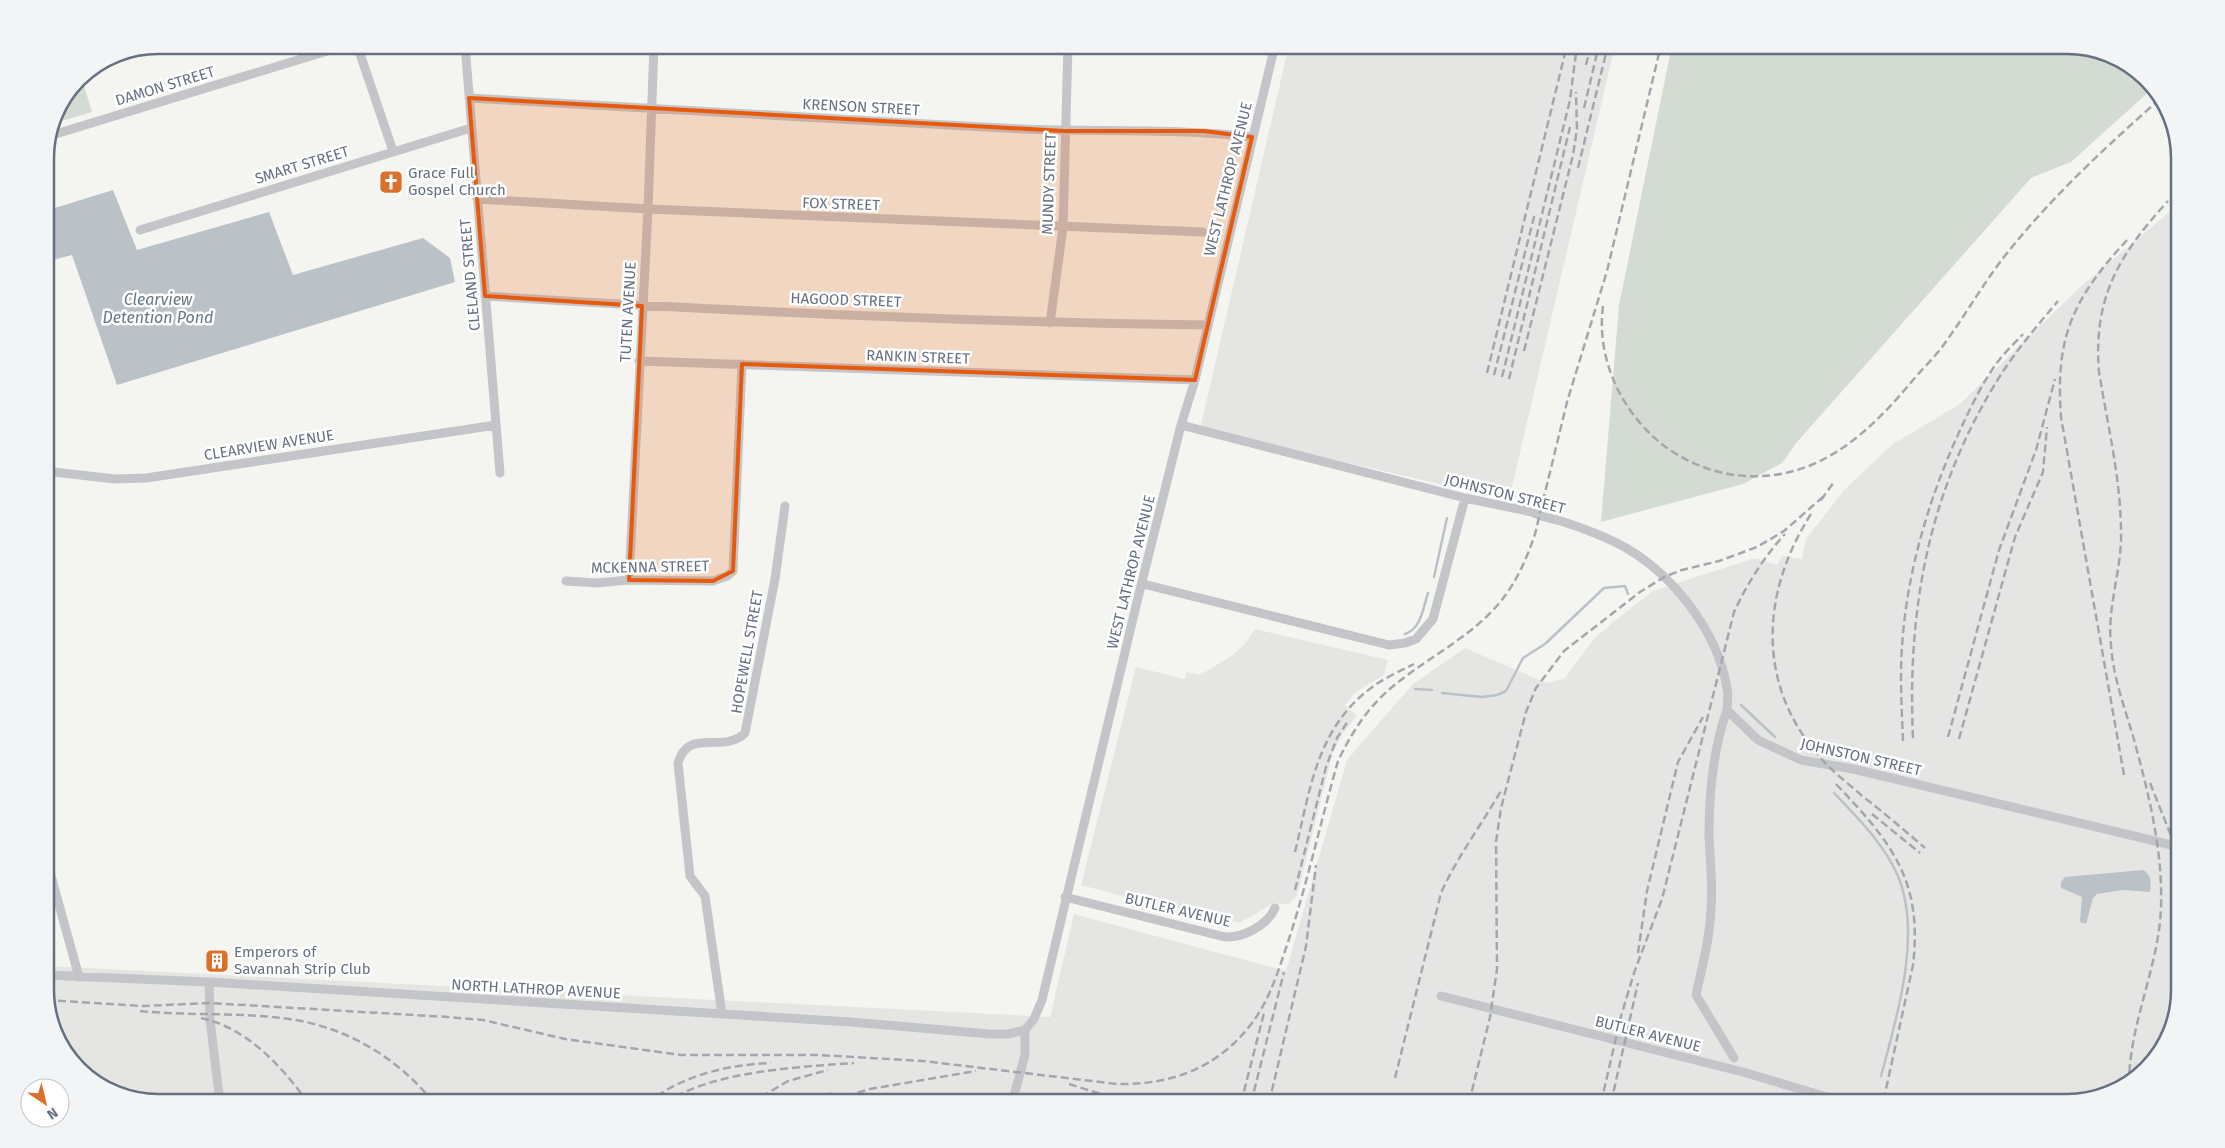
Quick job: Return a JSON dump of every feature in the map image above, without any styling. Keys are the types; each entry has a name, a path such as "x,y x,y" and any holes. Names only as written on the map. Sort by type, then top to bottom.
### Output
{"street":[{"name":"DAMON STREET","path":"57,134 318,54"},
{"path":"360,54 393,151"},
{"name":"CLELAND STREET","path":"465,54 500,473"},
{"name":"TUTEN AVENUE","path":"629,580 648,209 654,54"},
{"name":"MUNDY STREET","path":"1050,323 1063,227 1064,131 1068,54"},
{"name":"WEST LATHROP AVENUE","path":"1025,1030 1034,1019 1042,1000 1065,897 1181,426 1195,380 1273,54"},
{"name":"KRENSON STREET","path":"469,98 651,110 1064,131 1204,131 1252,137"},
{"name":"SMART STREET","path":"140,230 471,128"},
{"name":"FOX STREET","path":"477,199 648,209 1203,232"},
{"name":"HAGOOD STREET","path":"485,296 642,306 1050,323 1207,325"},
{"name":"RANKIN STREET","path":"639,361 1195,380"},
{"name":"MCKENNA STREET","path":"566,581 597,583 629,580 713,581 727,576 733,571 742,364"},
{"name":"CLEARVIEW AVENUE","path":"54,472 115,479 146,478 496,425"},
{"name":"JOHNSTON STREET","path":"1181,426 1465,498 1532,512 1540,516 1563,521 1617,543 1664,577 1702,624 1717,654 1728,689 1727,710 1758,740 1801,760 1853,769 2171,845"},
{"path":"1143,584 1389,645 1405,643 1416,639 1434,619 1465,498"},
{"name":"HOPEWELL STREET","path":"722,1014 706,896 690,876 678,763 681,753 692,744 728,742 738,739 745,733 749,722 775,579 785,506"},
{"path":"1727,710 1722,725 1714,767 1709,834 1711,910 1709,934 1696,996 1734,1058"},
{"path":"54,887 79,977"},
{"name":"BUTLER AVENUE","path":"1065,897 1224,937 1242,935 1268,920 1275,908"},
{"name":"NORTH LATHROP AVENUE","path":"54,976 209,982 851,1022 990,1034 1008,1034 1025,1030"},
{"path":"209,982 210,1020 219,1094"},
{"name":"BUTLER AVENUE","path":"1441,996 1742,1072 1817,1094"},
{"path":"1014,1094 1025,1055 1025,1030"}],"highlighted area":[{"path":"469,98 1064,131 1204,131 1252,137 1195,380 742,364 733,571 713,581 629,580 642,306 485,296"}],"shaded area":[{"path":"1287,54 1613,54 1509,500 1200,429"},
{"path":"1670,54 2081,55 2101,59 2113,64 2136,80 2148,93 2071,162 2031,178 1797,442 1782,463 1743,484 1601,522 1619,305"},
{"path":"84,85 92,112 61,121 71,100"},
{"path":"2171,211 2171,997 2166,1024 2161,1036 2145,1059 2125,1077 2094,1091 2067,1094 158,1094 124,1089 100,1077 71,1048 59,1024 54,997 54,966 1050,1017 1074,914 1286,971 1347,760 1412,685 1465,648 1546,683 1564,679 1594,639 1653,591 1755,558 1777,565 1782,556 1802,559 1806,539 1846,488 1893,444 1960,404 2079,288"},
{"path":"1255,629 1388,660 1384,675 1356,692 1345,705 1357,716 1343,733 1333,752 1297,896 1288,904 1274,903 1239,923 1148,901 1146,910 1126,906 1129,898 1081,885 1136,667 1185,679 1187,672 1200,675 1233,655 1245,644"}],"water":[{"name":"Clearview Detention Pond","path":"113,190 137,250 269,212 293,275 423,238 450,258 455,282 117,385 72,255 54,260 54,208"},
{"path":"2143,870 2151,882 2150,892 2123,890 2097,894 2093,898 2086,924 2080,922 2082,897 2061,888 2061,882 2065,877"}],"waterway":[{"path":"1434,577 1447,518"},
{"path":"1442,693 1482,697 1497,695 1506,691 1523,658 1545,644 1604,588 1625,586 1628,594"},
{"path":"1405,634 1415,628 1418,623 1428,593"},
{"path":"1415,689 1432,690"},
{"path":"1741,705 1775,737"},
{"path":"1834,793 1869,831 1884,852 1897,874 1904,897 1908,922 1905,975 1894,1028 1881,1076"}],"railway":[{"path":"1487,373 1565,54"},
{"path":"1502,377 1570,100 1576,54"},
{"path":"1586,65 1589,54"},
{"path":"1584,108 1597,54"},
{"path":"1578,168 1606,54"},
{"path":"55,1001 143,1006 210,1003 448,1017 483,1020 565,1039 681,1055 819,1055 923,1061 1117,1084 1137,1084 1175,1077 1209,1062 1239,1039 1252,1023 1272,988 1300,904 1338,761 1354,731 1374,704 1391,688 1462,637 1489,614 1507,593 1525,560 1535,534 1567,402 1607,271 1659,54"},
{"path":"1524,351 1573,155 1577,129 1576,92"},
{"path":"1603,306 1602,326 1604,345 1615,383 1635,417 1663,445 1703,467 1725,473 1747,476 1773,475 1797,470 1820,461 1841,449 1879,418 1941,348 1996,267 2022,235 2060,193 2156,103"},
{"path":"1509,379 1570,127"},
{"path":"2129,1073 2134,1039 2159,929 2161,885 2157,842 2149,799 2119,691 2112,657 2110,632 2120,553 2121,519 2114,456 2099,372 2098,345 2100,321 2105,299 2113,279 2123,259 2136,240 2168,201"},
{"path":"1494,375 1535,213"},
{"path":"2124,775 2061,417 2060,389 2061,363 2065,341 2072,320 2093,281 2127,240"},
{"path":"1913,738 1912,689 1914,642 1919,596 1928,550 1940,506 1956,462 1976,419 2000,376 2058,301"},
{"path":"1903,741 1902,640 1911,577 1927,516 1948,457 1979,392 2000,359 2023,334"},
{"path":"1948,737 1999,550 2036,450 2055,379"},
{"path":"1959,739 2015,537 2043,472 2047,427"},
{"path":"1821,500 1834,482"},
{"path":"1471,1094 1490,1017 1497,969 1496,842 1501,808 1526,712 1536,688 1564,651 1640,592 1664,577 1682,570 1719,561 1757,547 1784,531 1824,496"},
{"path":"1811,514 1794,544 1782,575 1775,606 1773,637 1776,668 1784,699 1799,728 1819,756 1834,772 1925,848"},
{"path":"1603,1094 1621,1016 1635,970 1662,899 1734,612 1756,571 1785,534"},
{"path":"1295,852 1318,762 1338,722 1353,704 1371,688 1414,664"},
{"path":"1638,953 1647,891 1678,762 1703,717"},
{"path":"1295,890 1326,767 1337,738 1348,721"},
{"path":"2150,783 2171,836"},
{"path":"1836,784 1856,805 1887,844 1899,864 1908,886 1913,909 1915,935 1913,965 1885,1094"},
{"path":"1395,1078 1441,893 1462,854 1502,789"},
{"path":"1872,814 1920,853"},
{"path":"1271,1094 1306,946 1316,865"},
{"path":"1253,1094 1284,972"},
{"path":"1613,1094 1638,983"},
{"path":"140,1011 271,1017 310,1023 331,1029 351,1037 388,1059 426,1094"},
{"path":"1243,1094 1264,1013"},
{"path":"201,1018 233,1030 262,1050 275,1062 302,1094"},
{"path":"660,1094 706,1073 737,1066 771,1063"},
{"path":"681,1094 706,1084 756,1072 854,1063"},
{"path":"766,1094 788,1081 828,1070"},
{"path":"853,1094 870,1089 976,1071"},
{"path":"1069,1084 1101,1094"}],"place":[{"name":"Grace Full Gospel Church","path":"391,182"},
{"name":"Emperors of Savannah Strip Club","path":"217,961"}]}
